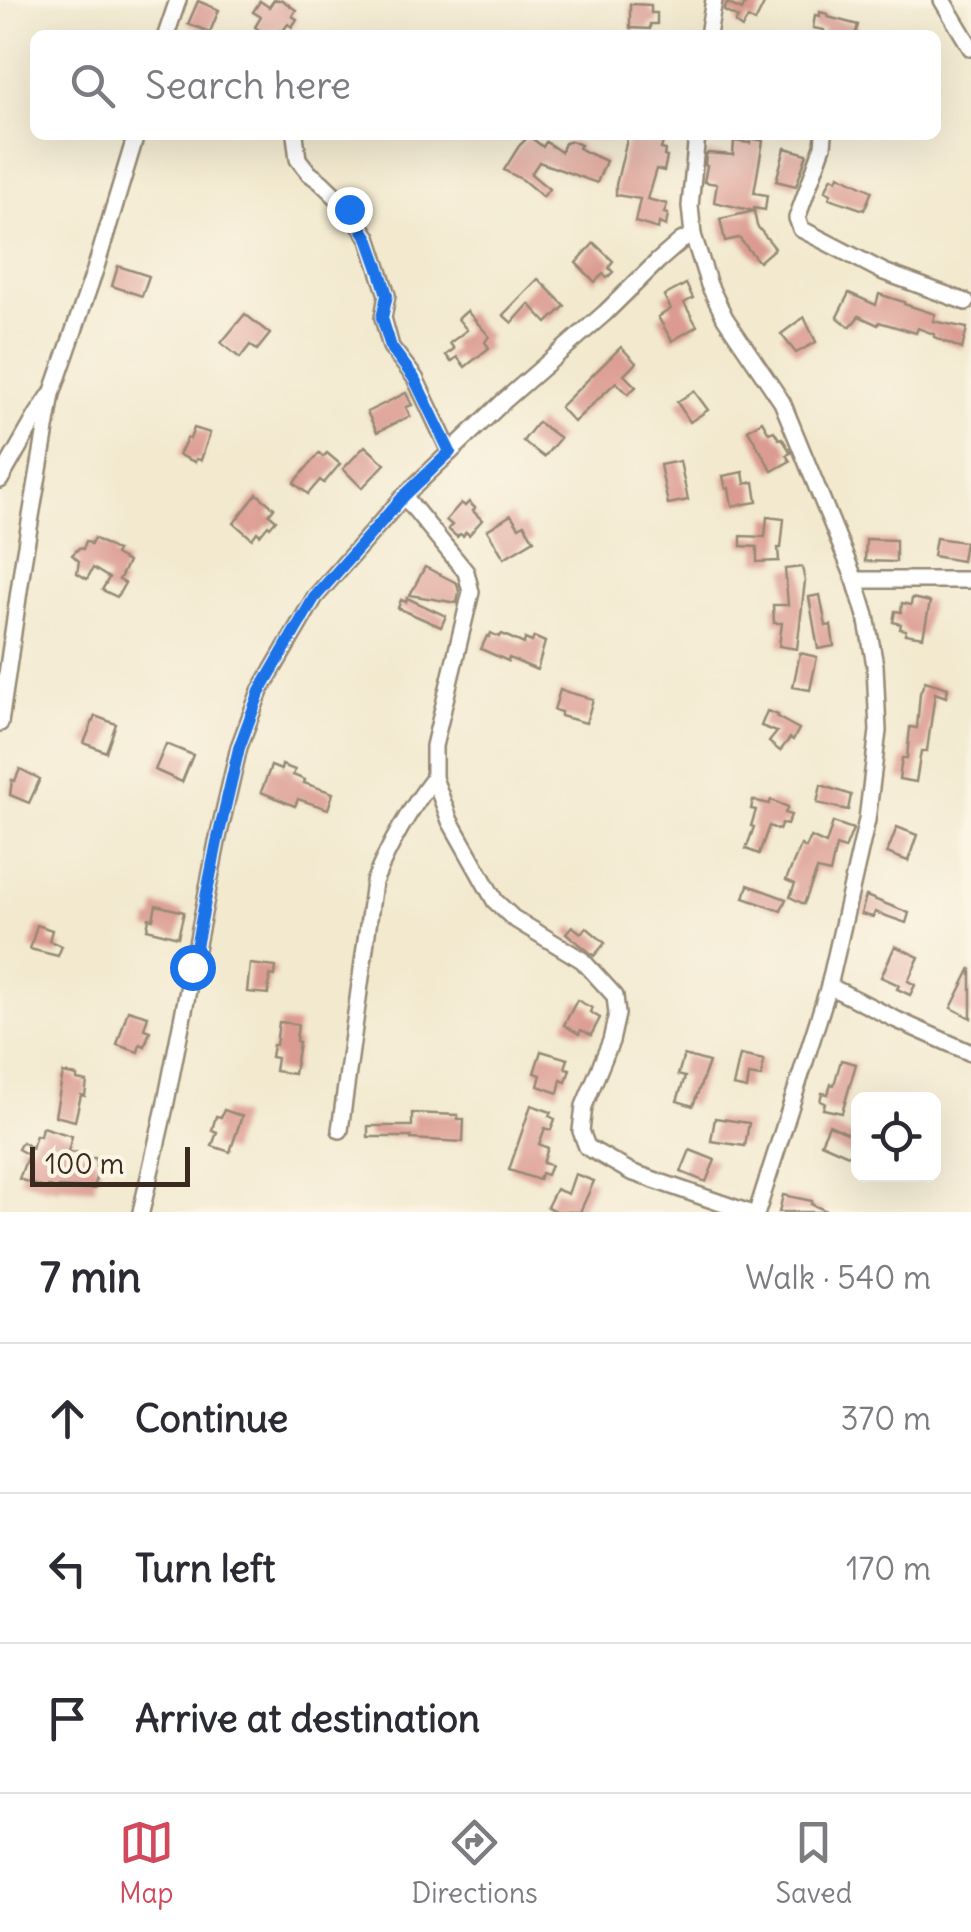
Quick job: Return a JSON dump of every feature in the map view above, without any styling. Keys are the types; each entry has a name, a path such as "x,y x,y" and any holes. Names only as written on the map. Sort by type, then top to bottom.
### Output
{"street":[{"path":"168,30 178,0"},
{"path":"709,30 714,0"},
{"path":"942,0 971,48"},
{"path":"0,723 52,394 96,270 135,140"},
{"path":"296,140 298,159 349,209 368,238 387,295 382,318 391,347 414,378 450,452"},
{"path":"697,140 690,206 692,235 725,318 782,402 855,580 875,665 878,731 867,820 830,986 758,1212"},
{"path":"823,140 796,218 802,229 884,272 966,302"},
{"path":"141,1212 217,842 239,748 260,691 314,598 404,496 658,261 692,235"},
{"path":"0,480 52,394"},
{"path":"404,496 466,572 470,592 434,746 434,778 450,821 495,901 513,918 582,960 614,996 617,1014 611,1041 584,1106 581,1131 587,1147 630,1172 748,1212"},
{"path":"855,580 971,580"},
{"path":"340,1130 374,882 434,778"},
{"path":"830,986 971,1053"}],"building":[{"path":"274,0 282,0 296,10 292,16 297,19 292,27 255,27 261,17 253,12 260,1 269,7"},
{"path":"747,0 766,0 755,22 748,18 742,28 735,23 738,18 724,11 727,3 742,10"},
{"path":"198,1 219,10 211,30 188,24"},
{"path":"630,4 651,5 651,13 657,13 657,24 650,24 650,29 630,28"},
{"path":"820,12 858,25 856,30 813,28 815,15 820,16"},
{"path":"525,140 534,140 543,147 546,142 561,152 565,143 572,141 606,161 597,183 539,162 531,174 549,189 543,197 504,170"},
{"path":"627,140 663,142 661,149 667,157 664,171 656,169 647,199 667,204 666,226 659,223 658,229 635,222 640,199 616,195"},
{"path":"734,141 763,141 754,193 767,195 765,210 714,202 717,184 704,182 706,155 733,155"},
{"path":"785,148 807,154 796,186 776,181"},
{"path":"839,175 872,191 864,210 829,198 831,194 825,191 832,177 837,180"},
{"path":"754,211 757,226 775,248 759,262 739,238 725,241 720,219"},
{"path":"594,243 613,261 609,268 613,272 607,278 603,274 595,282 576,263"},
{"path":"118,266 149,276 142,296 112,286"},
{"path":"538,279 565,306 547,323 529,304 512,323 503,315"},
{"path":"686,284 693,298 684,303 697,326 672,341 658,317 671,309 664,296"},
{"path":"849,293 876,305 879,294 935,314 933,321 967,328 962,349 918,328 916,333 879,322 878,325 859,316 850,327 837,317"},
{"path":"467,311 489,336 485,342 489,348 465,367 457,357 451,362 446,355 454,349 450,343 467,330 458,319"},
{"path":"245,314 270,334 257,350 250,345 240,358 221,343"},
{"path":"804,317 816,342 796,353 781,334"},
{"path":"621,347 636,363 624,375 636,387 628,394 616,382 574,422 560,407"},
{"path":"694,391 708,410 690,422 677,402"},
{"path":"406,393 412,405 406,407 410,416 377,432 367,412"},
{"path":"762,421 769,433 774,431 782,438 791,453 786,455 790,461 772,471 748,430"},
{"path":"538,422 560,438 544,457 523,441"},
{"path":"194,428 210,433 201,460 195,462 179,455"},
{"path":"365,446 385,464 362,488 343,469"},
{"path":"319,453 323,457 327,453 340,464 308,494 294,483"},
{"path":"680,461 688,500 668,504 660,465"},
{"path":"743,472 745,484 754,482 757,502 732,506 723,476"},
{"path":"257,494 274,508 269,514 276,520 252,539 234,523"},
{"path":"469,502 482,520 469,535 466,532 457,537 448,529 452,525 446,520 461,503 465,506"},
{"path":"511,515 519,527 524,524 534,540 504,558 487,530"},
{"path":"767,517 784,519 779,561 757,562 757,547 741,546 741,536 765,537"},
{"path":"94,538 128,562 119,580 125,583 117,597 102,590 109,578 93,568 87,579 77,573 79,561 72,555"},
{"path":"936,538 965,542 962,561 933,556"},
{"path":"866,539 896,540 896,562 865,561"},
{"path":"425,567 457,583 457,603 410,595"},
{"path":"802,567 805,581 797,649 779,646 782,623 774,623 773,605 788,605 785,569"},
{"path":"820,595 834,646 818,649 809,597"},
{"path":"407,598 446,616 441,627 398,608 401,600 406,602"},
{"path":"912,598 930,602 923,637 905,634 901,624 893,622 895,611 901,612 902,603 911,605"},
{"path":"491,633 524,644 525,639 532,642 534,637 545,642 537,670 481,649"},
{"path":"800,653 817,657 810,690 793,687"},
{"path":"925,681 948,688 946,697 935,693 927,751 921,751 916,782 899,779 902,758 907,758 910,727 917,728"},
{"path":"560,690 593,699 586,723 554,710"},
{"path":"767,711 799,729 780,751 769,742 777,732 761,726"},
{"path":"95,716 116,724 106,752 84,743"},
{"path":"166,744 193,755 182,782 155,770"},
{"path":"282,765 295,770 293,775 305,780 304,783 333,793 328,809 298,799 295,806 261,792 271,766 281,770"},
{"path":"20,769 40,779 29,803 10,795 12,780 15,781"},
{"path":"821,785 851,795 848,810 817,803"},
{"path":"753,800 769,804 771,800 788,807 785,813 791,815 787,825 782,823 779,830 769,826 759,854 746,849 754,827"},
{"path":"833,822 853,829 845,849 836,846 830,873 817,870 804,904 790,897 795,884 786,880 801,845 806,848 811,837 826,844"},
{"path":"897,827 917,835 908,861 887,853"},
{"path":"748,885 786,899 781,911 744,898"},
{"path":"866,896 909,913 906,923 875,912 873,917 861,914"},
{"path":"156,905 184,912 178,937 147,929"},
{"path":"37,925 52,930 49,941 62,946 58,956 30,949"},
{"path":"572,926 581,933 586,927 605,943 594,956 566,933"},
{"path":"895,946 919,957 908,981 915,985 910,995 881,977"},
{"path":"250,964 276,967 275,976 270,975 268,994 247,992"},
{"path":"971,968 971,1018 951,1008"},
{"path":"577,1000 600,1018 591,1035 581,1030 579,1034 564,1025"},
{"path":"128,1010 148,1016 144,1029 150,1031 145,1046 140,1044 138,1052 117,1045"},
{"path":"279,1022 298,1024 294,1074 275,1071 277,1058 271,1057"},
{"path":"541,1051 568,1059 565,1068 570,1069 566,1082 561,1080 558,1093 538,1086 541,1075 534,1073"},
{"path":"684,1055 709,1062 693,1106 677,1101 685,1077 678,1075"},
{"path":"740,1055 764,1060 761,1077 749,1075 747,1089 733,1086"},
{"path":"841,1060 856,1064 842,1113 823,1109 825,1103 820,1101 822,1093 828,1094 831,1084 834,1085"},
{"path":"63,1073 87,1082 75,1121 55,1116"},
{"path":"531,1105 551,1112 549,1116 555,1119 551,1130 545,1128 539,1144 548,1148 543,1163 551,1165 547,1175 541,1173 539,1180 509,1170"},
{"path":"224,1110 242,1116 230,1152 212,1146 217,1132 212,1130 216,1116 221,1117"},
{"path":"412,1113 458,1115 458,1119 464,1119 463,1142 368,1137 368,1126 412,1126"},
{"path":"715,1118 749,1123 745,1146 711,1141"},
{"path":"829,1125 851,1135 851,1156 821,1143"},
{"path":"42,1127 72,1136 68,1152 87,1153 87,1158 96,1158 100,1176 96,1176 95,1189 47,1189 19,1179 28,1155 18,1149 22,1142 32,1148"},
{"path":"690,1150 715,1160 706,1182 681,1172"},
{"path":"575,1174 594,1181 580,1212 558,1212 547,1207 556,1189 568,1194"},
{"path":"783,1195 812,1201 811,1204 829,1212 779,1212"}],"route":[{"path":"192,967 239,748 260,691 314,598 404,496 450,452 414,378 391,347 382,318 387,295 368,238 349,209"}]}
